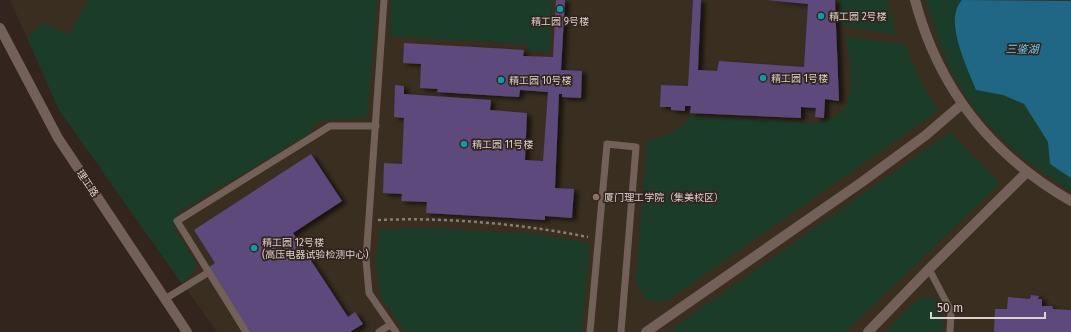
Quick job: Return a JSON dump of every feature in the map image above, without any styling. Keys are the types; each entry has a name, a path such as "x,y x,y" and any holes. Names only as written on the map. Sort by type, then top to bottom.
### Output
{"street":[{"path":"915,0 919,16 941,69 953,93 993,142 1027,172 1071,201"},
{"name":"理工路","path":"0,28 58,138 187,332"},
{"path":"646,332 868,177 926,135 962,104"},
{"path":"868,332 1027,172"}],"lane":[{"path":"384,0 370,221 366,260 369,293 396,332"},
{"path":"246,332 177,221 330,126 376,126"},
{"path":"590,332 607,144 636,147 621,332"},
{"path":"929,269 951,311 950,332"},
{"path":"165,299 209,272"},
{"path":"379,332 390,325"}],"path":[{"path":"370,221 406,219 536,227 599,239"}],"shaded area":[{"name":"厦门理工学院（集美校区）","path":"10,0 1071,0 1071,332 217,332 59,110"}],"green space":[{"path":"88,0 377,0 367,117 317,121 308,134 179,212 174,228 196,262 195,269 182,284 59,110 27,38 44,23 69,35"},
{"path":"391,0 552,0 550,52 528,51 528,44 390,36"},
{"path":"840,0 887,0 896,35 841,25"},
{"path":"926,0 962,0 957,6 976,90 1003,95 1024,104 1048,142 1050,164 1071,178 1071,191 1052,179 1015,151 998,135 968,99 955,79 945,58"},
{"path":"846,37 905,44 920,80 938,111 668,300 656,302 643,296 636,280 647,140 660,138 671,132 682,125 691,116 818,123 835,116 843,110 850,94 851,84"},
{"path":"950,132 1000,183 845,332 668,332"},
{"path":"434,228 538,234 587,243 589,250 582,332 406,332 380,296 376,260 380,229"},
{"path":"924,297 931,298 940,303 944,319 943,332 885,332 916,301"}],"water":[{"name":"三鉴湖","path":"962,0 1071,1 1071,178 1050,164 1048,142 1024,104 1003,95 976,90 958,44 955,19 957,9"}],"building":[{"name":"精工园 11号楼","path":"556,0 565,0 561,70 582,71 581,98 562,97 562,94 559,94 555,188 574,189 572,218 545,216 545,220 426,213 427,202 401,201 402,194 383,193 384,163 402,164 404,118 394,117 395,85 404,86 404,94 491,100 490,110 527,113 525,160 543,161 548,92 520,90 519,97 437,92 438,89 420,88 421,64 403,63 404,43 524,50 523,56 553,57"},
{"name":"精工园 1号楼","path":"693,0 701,0 698,70 717,71 719,61 804,67 808,4 767,0 835,0 839,101 825,99 824,118 815,117 816,108 801,107 801,118 690,113 691,106 685,106 685,111 671,110 671,107 660,107 661,85 688,86"},
{"name":"精工园 12号楼 (高压电器试验检测中心)","path":"311,154 342,201 293,233 348,317 355,312 363,324 350,332 249,332 208,268 215,263 194,230"},
{"path":"1031,295 1039,296 1038,299 1042,299 1042,306 1052,306 1053,309 1071,310 1071,332 994,332 995,309 1007,309 1008,297 1030,299"}],"place":[{"name":"精工园 9号楼","path":"560,9"},
{"name":"精工园 2号楼","path":"821,16"},
{"name":"精工园 1号楼","path":"763,78"},
{"name":"精工园 10号楼","path":"501,80"},
{"name":"精工园 11号楼","path":"464,144"},
{"name":"厦门理工学院（集美校区）","path":"596,197"},
{"name":"精工园 12号楼 (高压电器试验检测中心)","path":"254,248"}]}
